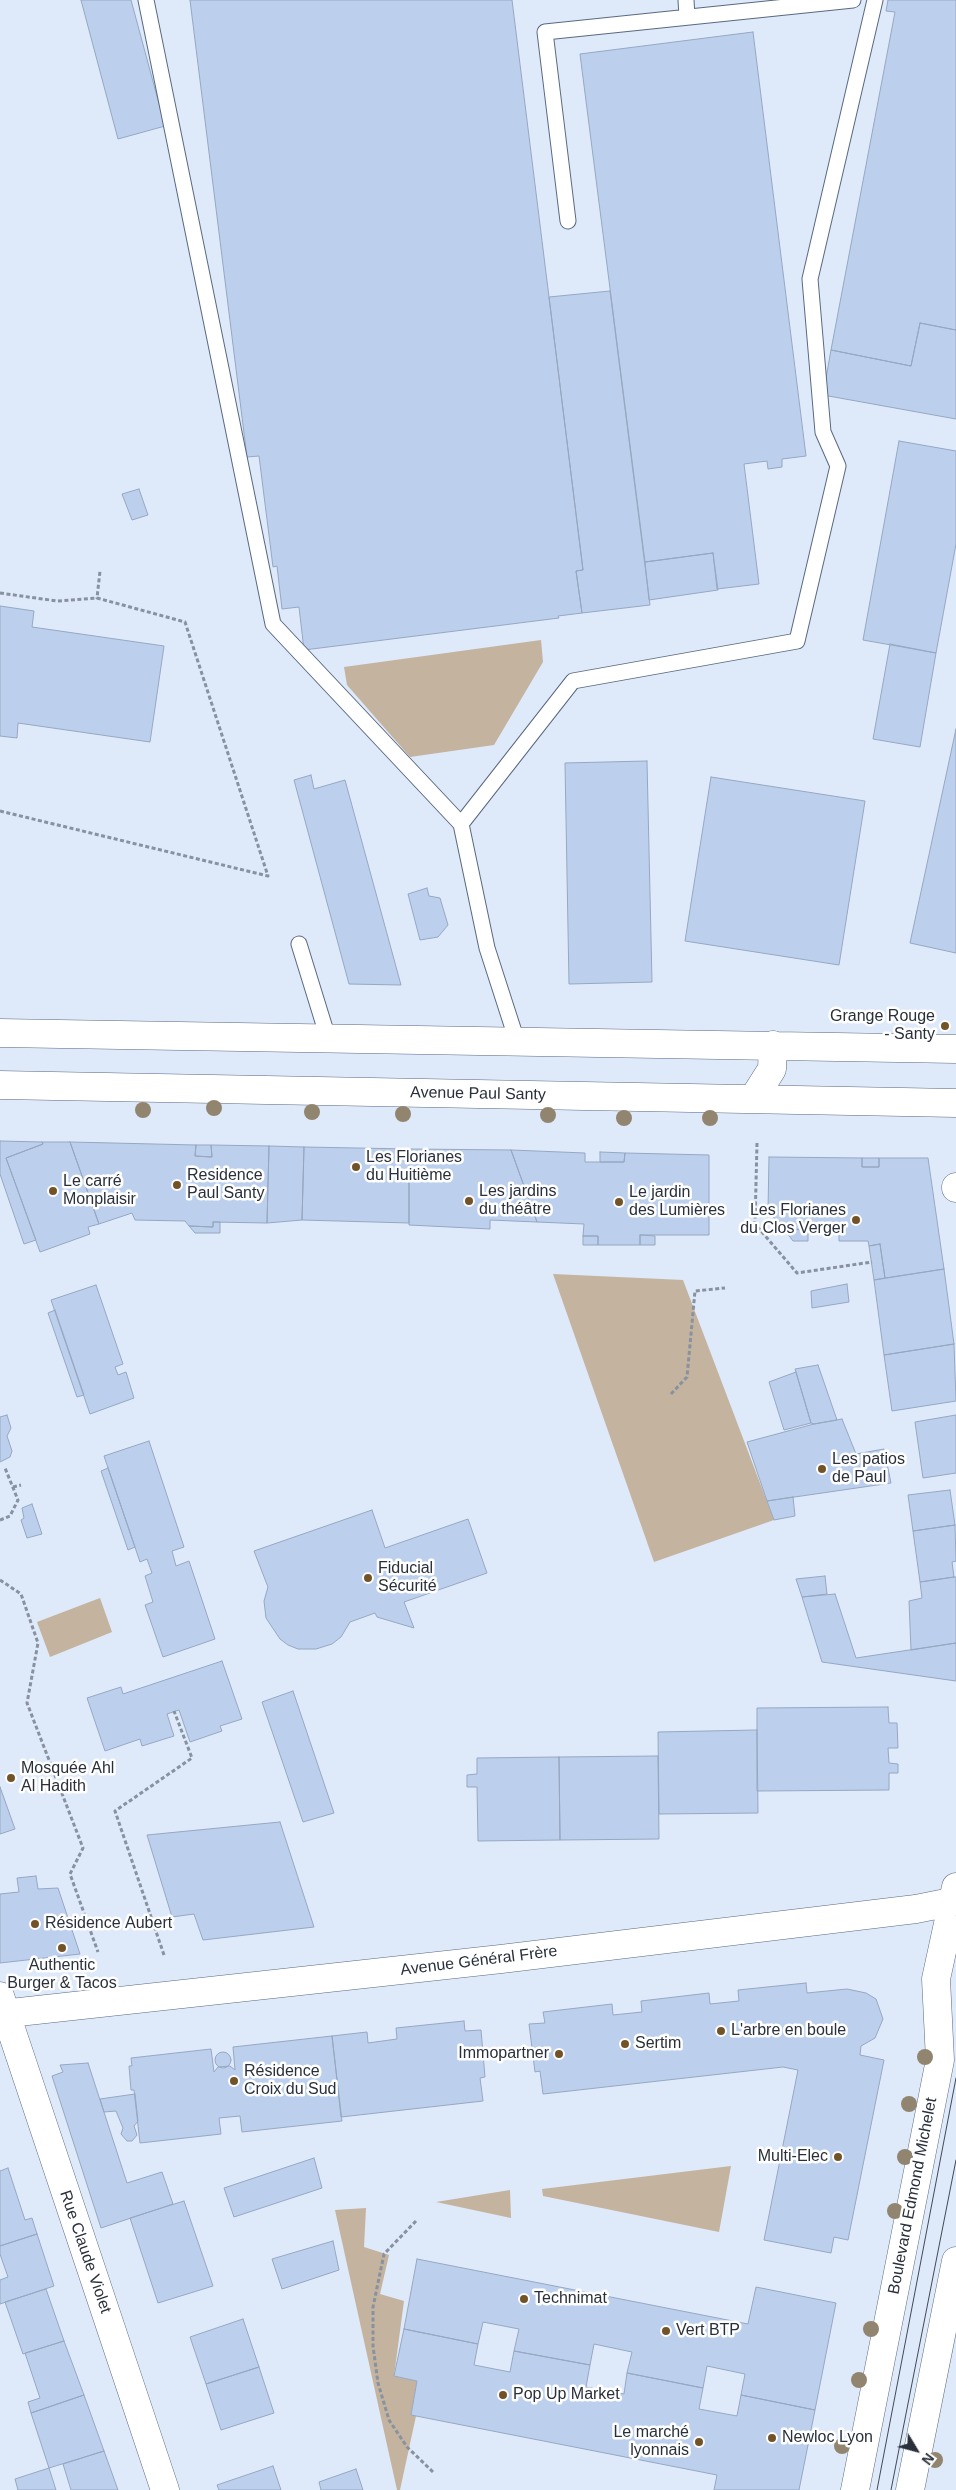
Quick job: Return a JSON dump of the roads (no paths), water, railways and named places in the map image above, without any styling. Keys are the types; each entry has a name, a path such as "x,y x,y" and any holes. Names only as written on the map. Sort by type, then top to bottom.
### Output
{"street":[{"path":"0,1033 956,1049"},
{"path":"753,1099 772,1069 773,1045"},
{"name":"Avenue Paul Santy","path":"0,1085 956,1103"},
{"name":"Avenue Général Frère","path":"2,2008 501,1959 916,1909 955,1896"},
{"name":"Boulevard Edmond Michelet","path":"855,2490 940,2060 936,1978 955,1896"},
{"name":"Rue Claude Violet","path":"2,2008 165,2490"},
{"path":"910,2490 956,2261"}],"lane":[{"path":"146,0 273,624 461,824 487,948 517,1041"},
{"path":"686,0 687,17"},
{"path":"568,221 545,32 853,0"},
{"path":"461,824 573,681 797,641 838,466 823,432 810,279 875,0"},
{"path":"299,944 328,1038"}],"tram line":[{"path":"877,2490 956,2078"},
{"path":"891,2490 956,2160"}],"place":[{"name":"Grange Rouge - Santy","path":"945,1026"},
{"name":"Les Florianes du Huitième","path":"356,1167"},
{"name":"Residence Paul Santy","path":"177,1185"},
{"name":"Le carré Monplaisir","path":"53,1191"},
{"name":"Les jardins du théâtre","path":"469,1201"},
{"name":"Le jardin des Lumières","path":"619,1202"},
{"name":"Les Florianes du Clos Verger","path":"856,1220"},
{"name":"Les patios de Paul","path":"822,1469"},
{"name":"Fiducial Sécurité","path":"368,1578"},
{"name":"Mosquée Ahl Al Hadith","path":"11,1778"},
{"name":"Résidence Aubert","path":"35,1924"},
{"name":"Authentic Burger & Tacos","path":"62,1948"},
{"name":"L'arbre en boule","path":"721,2031"},
{"name":"Sertim","path":"625,2044"},
{"name":"Immopartner","path":"559,2054"},
{"name":"Résidence Croix du Sud","path":"234,2081"},
{"name":"Multi-Elec","path":"838,2157"},
{"name":"Technimat","path":"524,2299"},
{"name":"Vert BTP","path":"666,2331"},
{"name":"Pop Up Market","path":"503,2395"},
{"name":"Newloc Lyon","path":"772,2438"},
{"name":"Le marché lyonnais","path":"699,2442"}]}
